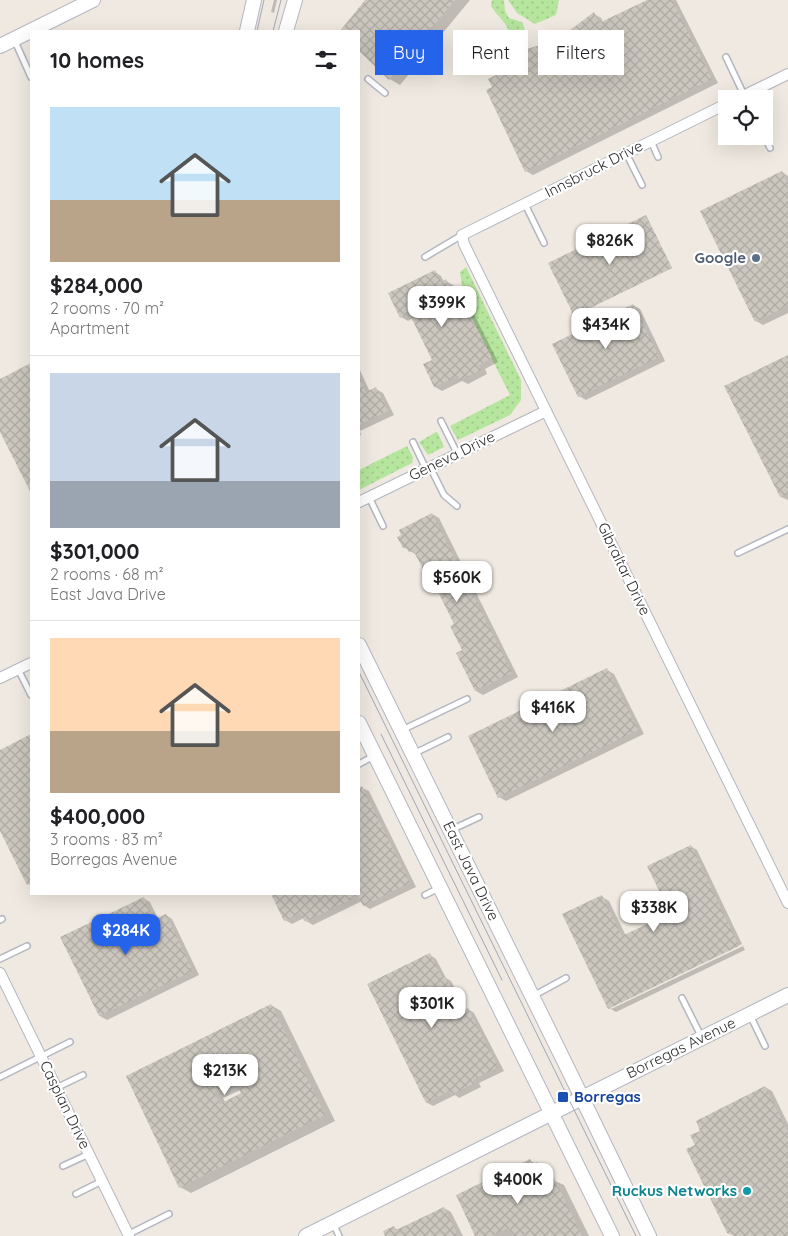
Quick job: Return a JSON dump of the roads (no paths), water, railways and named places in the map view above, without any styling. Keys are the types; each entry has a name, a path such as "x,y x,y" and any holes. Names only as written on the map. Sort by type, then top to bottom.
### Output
{"main road":[{"path":"32,30 93,0"},
{"path":"247,30 254,0"},
{"path":"286,30 295,0"},
{"path":"0,46 30,31"},
{"name":"East Java Drive","path":"360,647 649,1236"},
{"path":"360,725 612,1236"},
{"name":"Borregas Avenue","path":"306,1236 788,995"}],"street":[{"path":"757,90 788,74"},
{"name":"Innsbruck Drive","path":"462,235 718,108"},
{"name":"Gibraltar Drive","path":"462,235 464,244 788,903"},
{"name":"Geneva Drive","path":"360,501 546,411"},
{"path":"0,678 30,663"},
{"name":"Caspian Drive","path":"0,973 129,1235"}],"lane":[{"path":"14,39 30,76"},
{"path":"726,57 739,90"},
{"path":"368,79 385,92"},
{"path":"650,141 658,157"},
{"path":"626,153 642,185"},
{"path":"524,204 544,243"},
{"path":"425,257 462,235"},
{"path":"441,421 457,453"},
{"path":"412,442 444,495 457,506"},
{"path":"368,497 383,526"},
{"path":"738,553 788,528"},
{"path":"18,669 30,693"},
{"path":"401,731 467,699"},
{"path":"412,754 448,737"},
{"path":"360,764 375,756"},
{"path":"451,831 479,816"},
{"path":"425,896 439,888"},
{"path":"0,959 27,946"},
{"path":"532,996 566,978"},
{"path":"682,998 702,1038"},
{"path":"750,1014 765,1046"},
{"path":"0,1077 70,1042"},
{"path":"56,1088 83,1075"},
{"path":"63,1166 89,1154"},
{"path":"76,1194 102,1180"},
{"path":"129,1235 168,1214"},
{"path":"333,1223 339,1236"}],"tram line":[{"path":"257,30 264,0"},
{"path":"273,30 281,0"},
{"path":"360,674 636,1236"},
{"path":"381,734 502,980"}],"place":[{"name":"Google","path":"756,258"},
{"name":"Borregas","path":"563,1097"},
{"name":"Ruckus Networks","path":"747,1191"}]}
